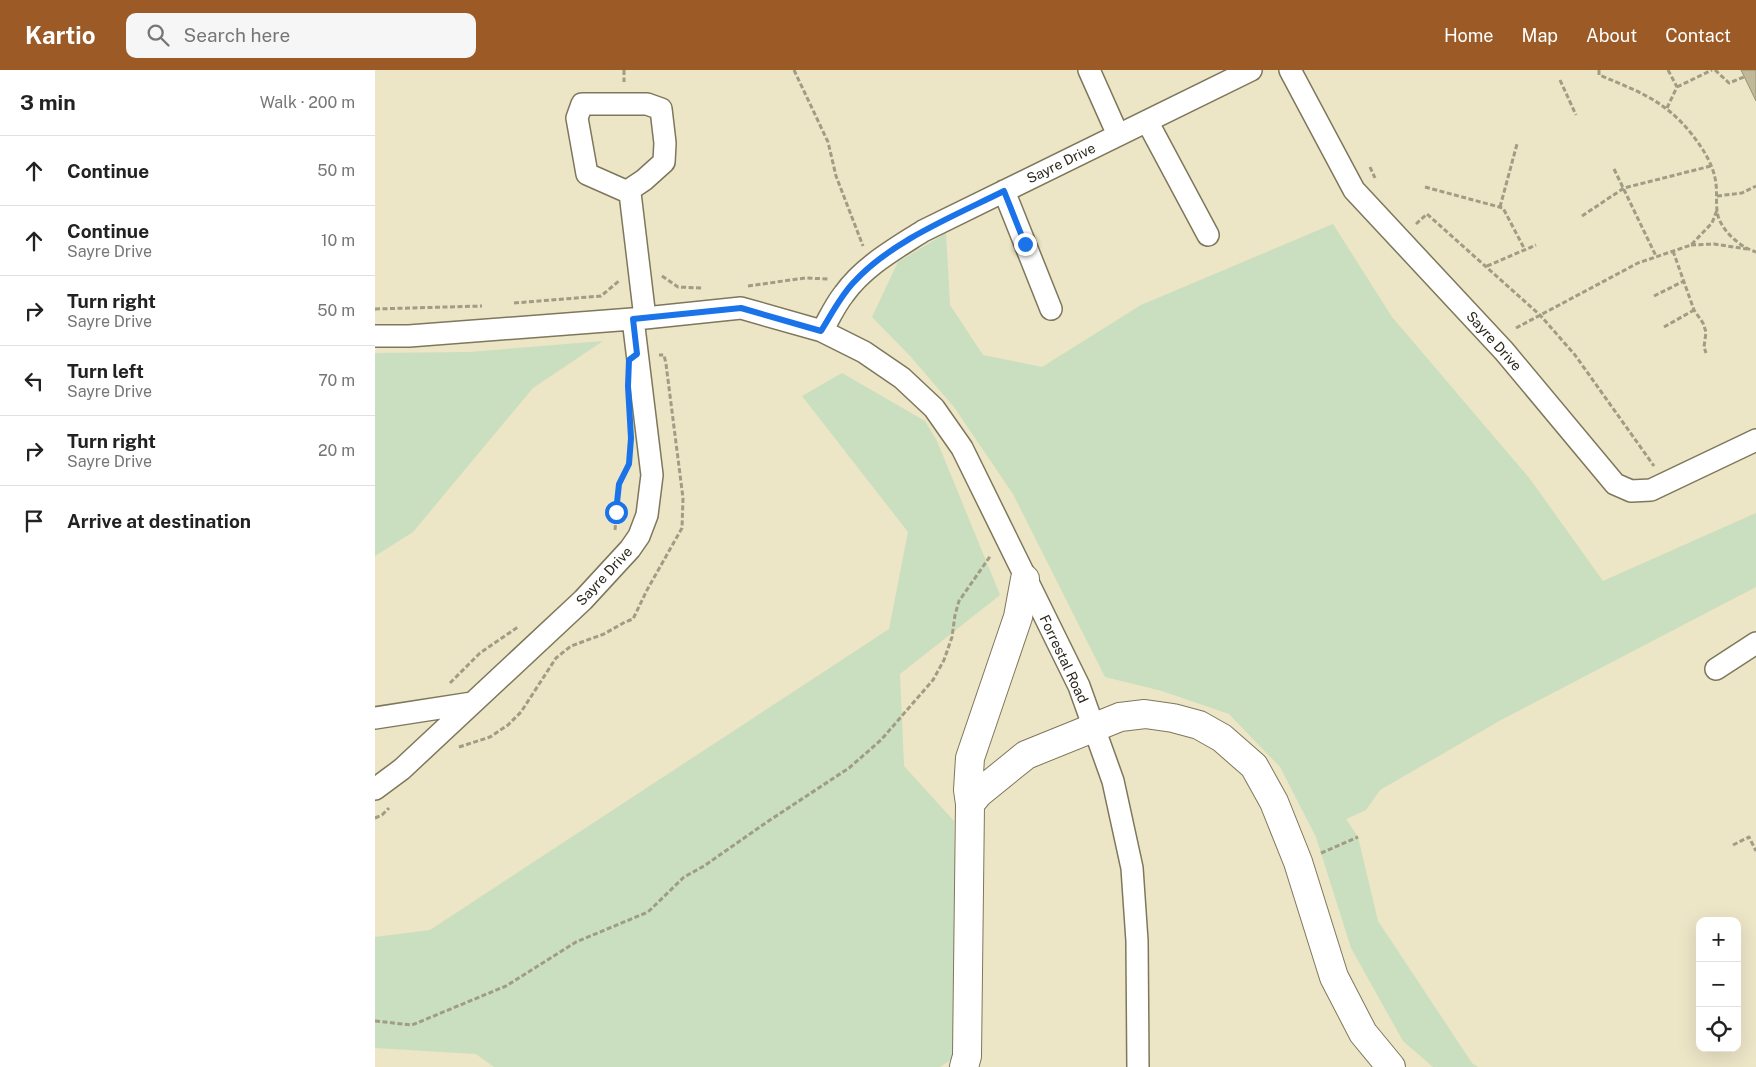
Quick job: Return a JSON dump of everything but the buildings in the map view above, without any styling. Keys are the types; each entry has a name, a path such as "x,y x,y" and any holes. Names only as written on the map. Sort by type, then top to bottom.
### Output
{"highway":[{"path":"964,1067 967,1056 969,758 1018,617 1025,579"},
{"path":"970,804 979,793 1026,755 1120,717 1145,714 1173,718 1199,725 1222,738 1253,766 1274,802 1297,862 1334,977 1363,1033 1391,1067"}],"street":[{"path":"1089,70 1118,135"},
{"name":"Sayre Drive","path":"821,331 843,295 870,266 923,230 1251,70"},
{"name":"Sayre Drive","path":"1290,70 1354,190 1504,351 1615,484 1631,491 1651,490 1756,440"},
{"path":"582,104 647,104 661,109 665,143 664,162 644,180 629,190 630,194 587,174 577,118 582,104"},
{"path":"1147,121 1208,235"},
{"path":"1004,191 1051,309"},
{"name":"Sayre Drive","path":"375,789 402,769 583,600 630,549 639,536 647,515 652,475 639,319 639,264 630,194"},
{"path":"375,336 409,336 639,319 741,308 821,331"},
{"name":"Forrestal Road","path":"821,331 863,352 902,378 934,408 962,448 1079,686 1113,781 1132,868 1137,941 1137,1067"},
{"path":"1716,669 1756,642"},
{"path":"375,718 472,703"}],"path":[{"path":"624,70 624,86"},
{"path":"794,70 828,142 835,176 870,266"},
{"path":"1599,70 1599,75 1655,99 1667,108 1692,136 1703,150 1715,176 1718,216 1724,228 1737,242 1750,250"},
{"path":"1668,70 1677,87"},
{"path":"1667,108 1677,87 1713,70 1729,84 1743,77"},
{"path":"1559,80 1577,116"},
{"path":"1500,208 1517,144"},
{"path":"1582,216 1624,188 1711,166"},
{"path":"1371,167 1377,181"},
{"path":"1614,169 1656,256"},
{"path":"1717,196 1743,192 1756,186"},
{"path":"1425,187 1503,208 1525,250"},
{"path":"1691,245 1712,223 1717,209"},
{"path":"1413,228 1427,214 1541,315 1575,355 1656,470"},
{"path":"1487,266 1536,244"},
{"path":"1516,328 1638,263 1656,256 1691,245 1714,244 1756,252"},
{"path":"1673,251 1694,310 1703,323 1706,332 1704,347 1706,353"},
{"path":"506,304 601,296 639,264 677,287 706,288"},
{"path":"741,287 805,278 830,279"},
{"path":"1654,296 1684,281"},
{"path":"375,309 487,306"},
{"path":"1664,326 1694,310"},
{"path":"615,532 619,484 629,464"},
{"path":"375,1021 412,1025 506,986 576,942 648,912 684,877 704,866 849,768 881,740 933,680 943,660 951,637 959,601 994,550"},
{"path":"446,685 453,681 480,653 521,626"},
{"path":"1297,862 1358,837"},
{"path":"1733,845 1749,837 1756,851"}],"green space":[{"path":"1333,224 1392,317 1530,479 1603,581 1756,513 1756,587 1501,720 1380,790 1366,810 1346,819 1358,837 1378,921 1472,1063 1478,1067 1433,1067 1403,1041 1351,948 1316,837 1280,767 1229,714 1162,691 1105,677 1013,494 954,407 911,357 872,317 898,262 946,233 950,305 983,355 1042,367 1141,305"},
{"path":"603,341 533,388 413,532 375,556 375,353 469,352"},
{"path":"842,373 925,421 937,441 1000,595 900,674 904,766 954,821 958,1055 940,1067 494,1067 476,1054 375,1048 375,937 430,930 889,629 908,532 802,396"}],"route":[{"path":"616,512 619,484 629,464 631,438 628,386 629,360 637,354 633,319 741,308 821,331 843,295 874,263 923,230 1004,191 1025,244"}]}
